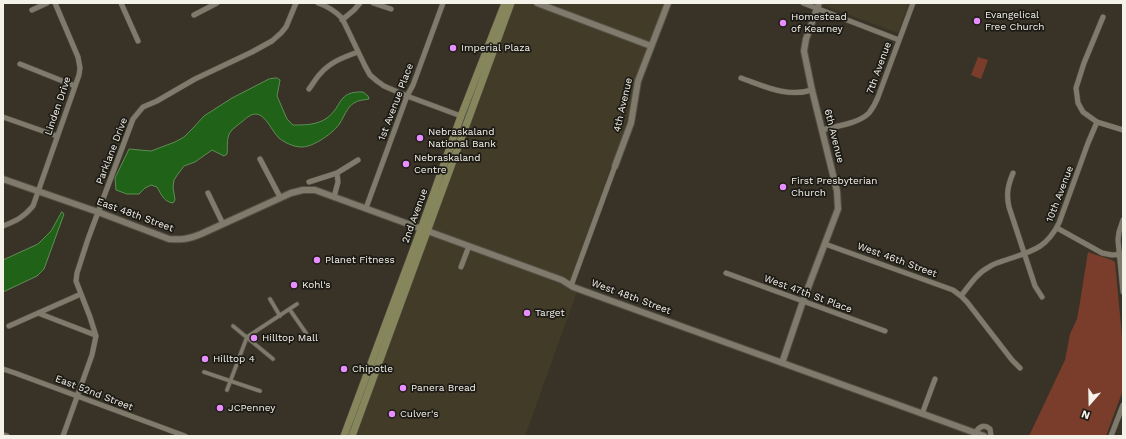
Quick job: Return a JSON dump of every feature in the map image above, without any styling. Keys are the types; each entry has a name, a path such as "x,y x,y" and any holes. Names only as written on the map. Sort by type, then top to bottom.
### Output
{"main road":[{"name":"2nd Avenue","path":"352,436 424,230 461,116 505,3"},
{"name":"2nd Avenue","path":"344,436 511,3"}],"street":[{"path":"32,10 47,3"},
{"name":"Linden Drive","path":"3,226 26,214 33,206 79,75 80,68 78,57 56,3"},
{"path":"121,3 138,41"},
{"path":"194,15 217,3"},
{"name":"Parklane Drive","path":"63,436 95,346 95,335 90,316 76,281 77,273 133,118 143,107 272,41 286,27 296,3"},
{"path":"318,3 336,12 342,20 370,75 377,81 384,86 407,96 461,116"},
{"path":"342,20 360,3"},
{"path":"373,3 391,9"},
{"name":"1st Avenue Place","path":"366,208 443,3"},
{"path":"538,3 651,46"},
{"name":"4th Avenue","path":"615,166 631,124 638,81 668,3"},
{"path":"803,3 818,6 899,40"},
{"name":"7th Avenue","path":"822,130 857,120 868,114 874,106 913,3"},
{"name":"6th Avenue","path":"782,363 803,301 838,209 837,191 804,51 806,39 818,6"},
{"path":"1103,17 1084,63 1076,88 1078,103 1084,112 1097,122 1123,130"},
{"path":"309,89 320,74 330,64 358,52"},
{"path":"20,64 75,86"},
{"path":"741,78 779,91 804,93 812,90"},
{"path":"3,117 57,136"},
{"name":"10th Avenue","path":"961,296 976,277 989,266 1024,254 1042,246 1048,240 1056,228 1097,122"},
{"path":"260,159 280,197"},
{"path":"309,182 337,173 358,160"},
{"path":"571,286 615,166"},
{"path":"334,197 338,182 337,173"},
{"path":"1013,173 1008,188 1008,201 1035,286 1042,297"},
{"name":"East 48th Street","path":"3,179 98,212 169,240 188,239 280,197"},
{"name":"West 48th Street","path":"280,197 303,190 315,190 562,280 571,286 984,436"},
{"path":"208,193 223,224"},
{"path":"1123,220 1119,232 1123,292"},
{"path":"1056,228 1102,253 1112,255 1121,254"},
{"name":"West 46th Street","path":"825,244 946,287 961,296 1020,368"},
{"path":"461,267 469,246"},
{"name":"West 47th St Place","path":"726,273 885,331"},
{"path":"9,326 81,294"},
{"path":"270,299 280,316"},
{"path":"227,390 247,337 297,304"},
{"path":"290,310 306,333"},
{"path":"38,313 95,335"},
{"path":"233,326 273,359"},
{"name":"East 52nd Street","path":"3,369 184,436"},
{"path":"204,372 260,391"},
{"path":"922,414 935,379"},
{"path":"1111,436 1123,405"},
{"path":"975,434 980,427 986,426 990,429 991,436"},
{"path":"3,434 7,436"}],"shaded area":[{"path":"515,3 664,3 635,80 629,116 568,289 577,292 525,436 355,436"},
{"path":"817,3 909,3 898,33"},
{"path":"978,57 988,60 981,79 971,75"},
{"path":"277,78 280,80 277,96 287,119 293,125 311,124 327,118 336,109 341,100 349,94 363,92 369,99 357,101 352,105 337,127 323,139 312,145 302,147 287,143 279,138 260,115 255,114 250,116 229,133 227,154 224,156 212,150 195,162 184,166 174,180 173,187 175,200 173,203 167,201 161,195 157,187 151,185 139,194 127,194 116,190 115,178 129,149 151,151 175,142 184,137 204,116 232,98 269,79"},
{"path":"62,212 64,214 44,269 37,276 3,292 3,260 38,244 51,231"},
{"path":"1088,252 1115,262 1123,347 1123,390 1106,436 1029,436 1065,360 1070,334 1077,319"}],"place":[{"name":"Evangelical Free Church","path":"977,21"},
{"name":"Homestead of Kearney","path":"783,23"},
{"name":"Imperial Plaza","path":"453,48"},
{"name":"Nebraskaland National Bank","path":"420,138"},
{"name":"Nebraskaland Centre","path":"406,164"},
{"name":"First Presbyterian Church","path":"783,187"},
{"name":"Planet Fitness","path":"317,260"},
{"name":"Kohl's","path":"294,285"},
{"name":"Target","path":"527,313"},
{"name":"Hilltop Mall","path":"254,338"},
{"name":"Hilltop 4","path":"205,359"},
{"name":"Chipotle","path":"344,369"},
{"name":"Panera Bread","path":"403,388"},
{"name":"JCPenney","path":"220,408"},
{"name":"Culver's","path":"392,414"}]}
